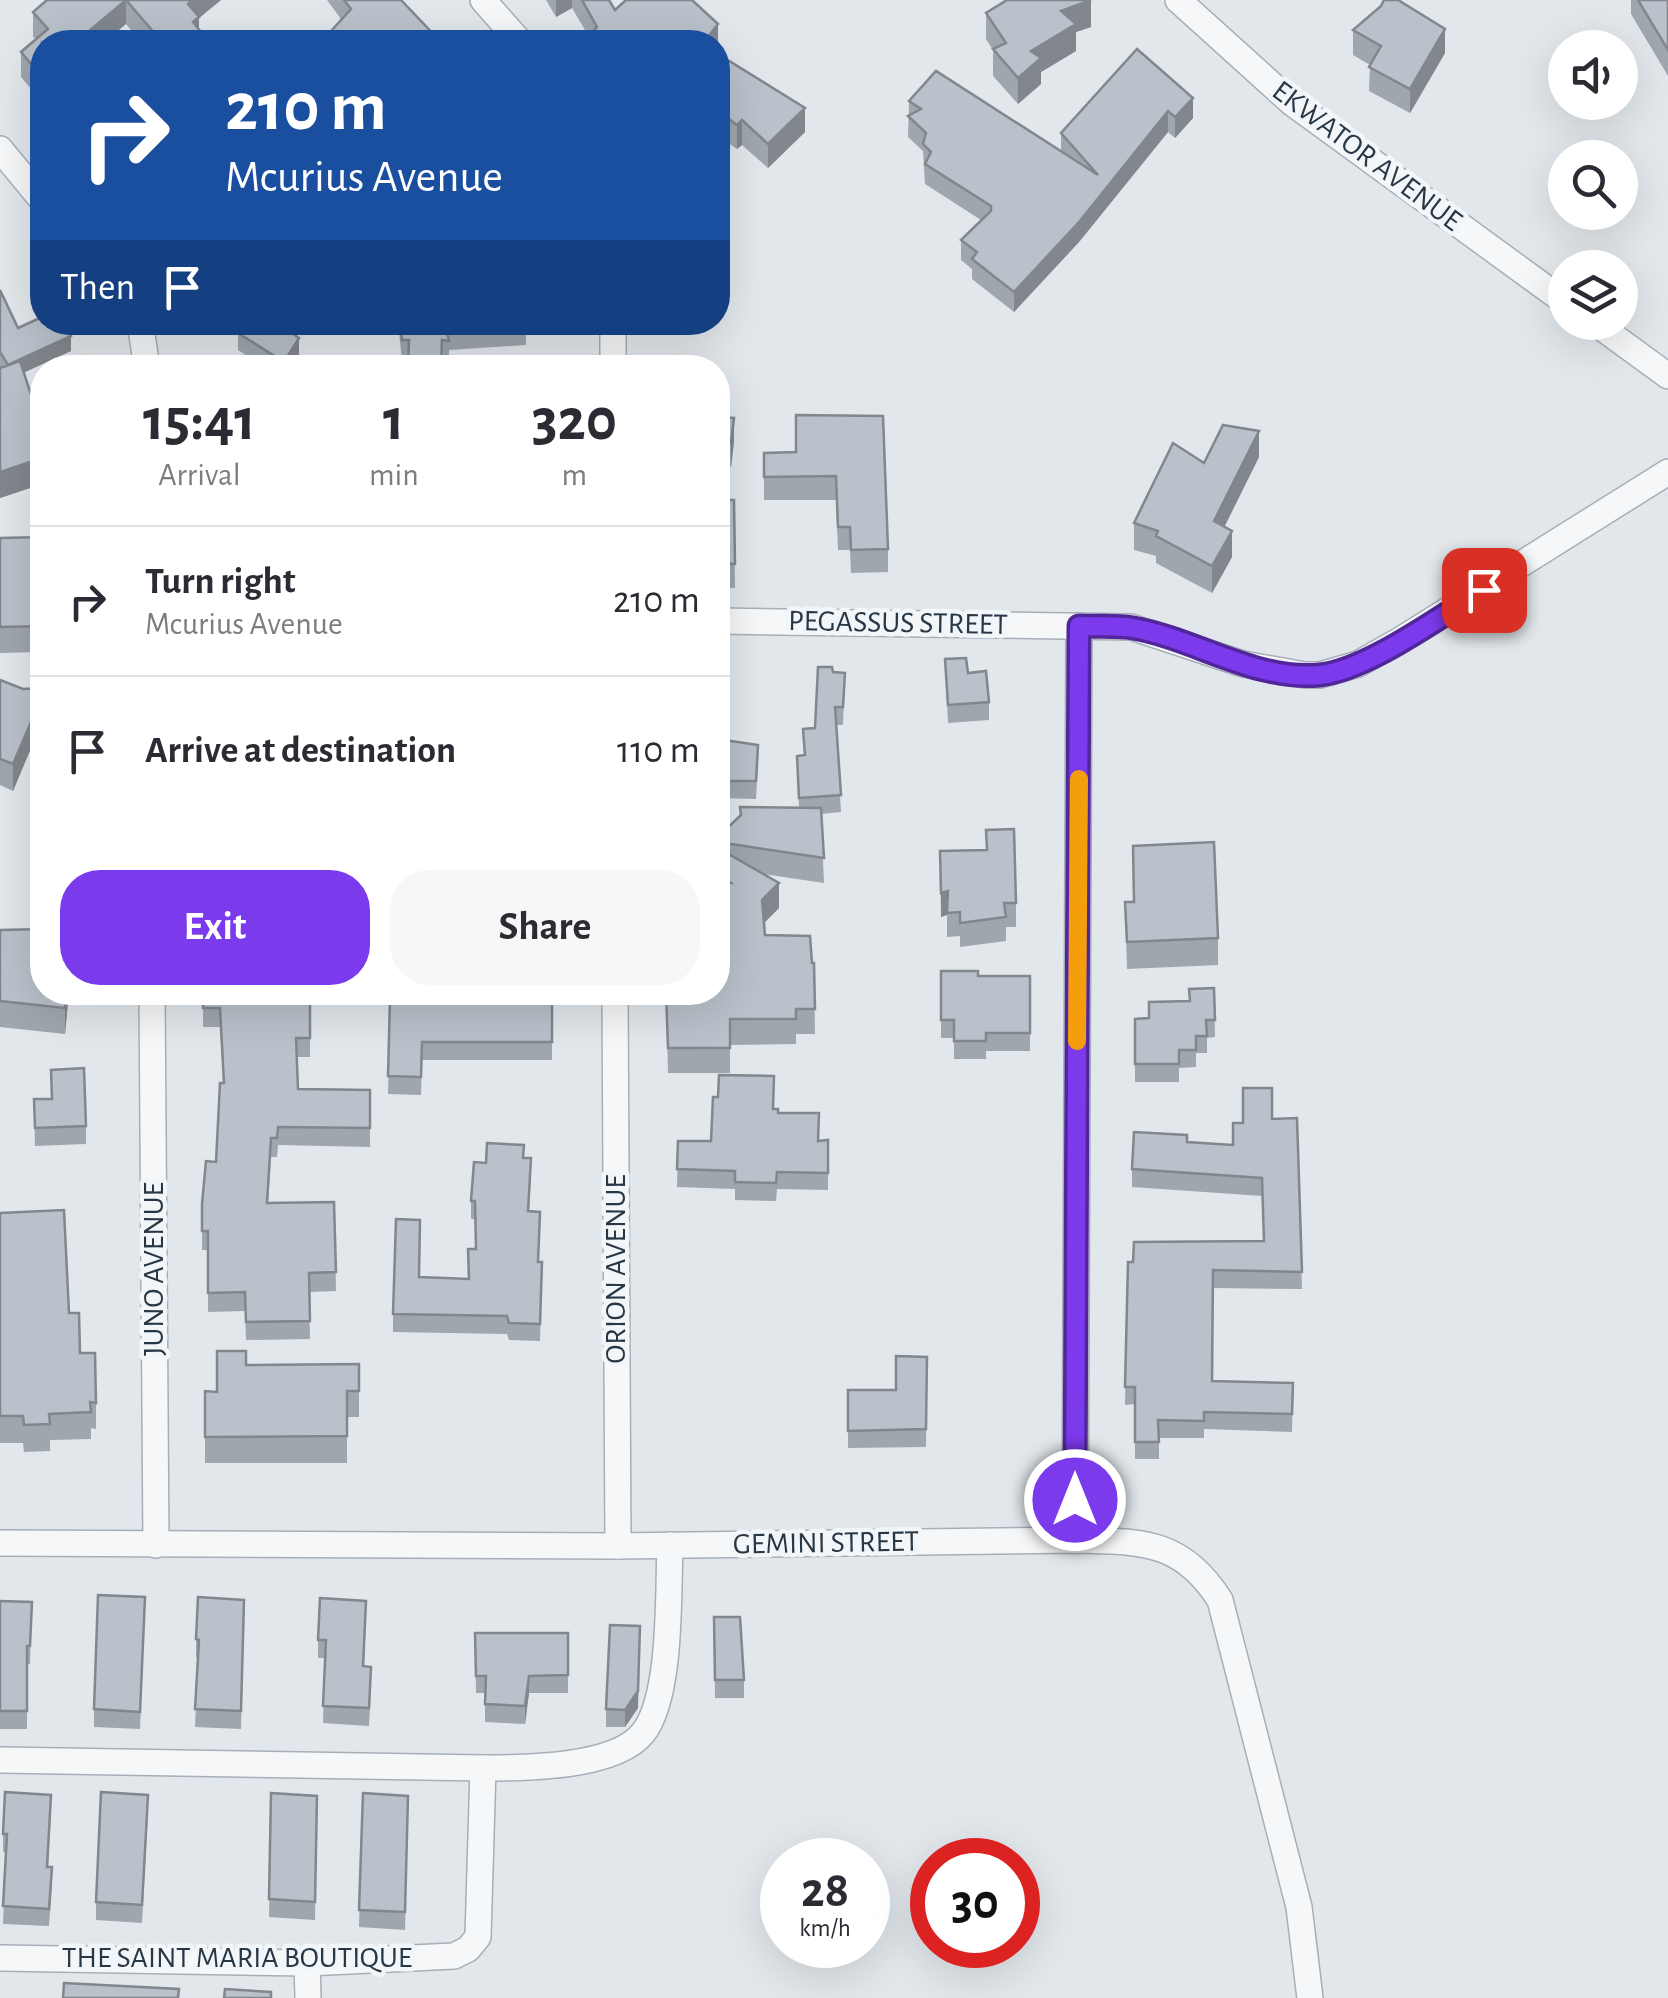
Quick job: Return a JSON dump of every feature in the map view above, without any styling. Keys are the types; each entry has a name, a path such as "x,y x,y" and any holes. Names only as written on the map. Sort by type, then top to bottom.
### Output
{"street":[{"path":"483,0 509,30"},
{"name":"EKWATOR AVENUE","path":"1178,0 1292,103 1548,290"},
{"path":"0,150 30,186"},
{"path":"1619,340 1668,376"},
{"name":"PEGASSUS STREET","path":"730,621 1130,627 1244,664 1281,673 1320,675 1358,664 1396,642 1668,472"},
{"path":"1075,1540 1079,626"},
{"name":"JUNO AVENUE","path":"152,1005 156,1545"},
{"name":"ORION AVENUE","path":"616,1005 618,1546"},
{"name":"GEMINI STREET","path":"0,1544 618,1546 1075,1540 1132,1542 1164,1548 1206,1578 1220,1600 1299,1907 1310,1998"},
{"path":"0,1760 482,1768 574,1763 613,1752 634,1742 645,1731 662,1686 670,1545"},
{"name":"THE SAINT MARIA BOUTIQUE","path":"0,1958 307,1963 454,1956 468,1949 478,1937 482,1768"},
{"path":"307,1963 308,1998"}],"building":[{"path":"47,0 126,0 90,30 47,30 33,12"},
{"path":"126,0 192,0 188,4 199,17 193,22 199,30 152,30"},
{"path":"344,0 401,0 430,30 332,30 351,9"},
{"path":"582,0 609,0 615,10 626,0 692,0 718,24 713,30 594,30 597,27"},
{"path":"1007,0 1091,0 1061,11 1076,24 1031,51 1041,58 1018,78 993,49 1006,43 986,13"},
{"path":"1384,0 1398,0 1445,29 1410,89 1369,67 1381,46 1353,30"},
{"path":"1638,0 1668,0 1668,50"},
{"path":"30,44 30,63 21,52"},
{"path":"1137,49 1193,98 1175,117 1168,111 1079,222 1014,292 972,259 977,252 961,240 991,211 991,206 925,164 931,152 923,144 926,133 908,116 921,109 909,101 936,71 1098,175 1061,133"},
{"path":"730,61 805,108 768,144 742,120 737,125 730,120"},
{"path":"0,290 18,328 30,322 30,335 71,336 8,365 0,352"},
{"path":"241,335 299,338 288,355 273,355"},
{"path":"401,335 448,335 449,341 442,340 441,355 408,355 409,340 402,340"},
{"path":"20,361 30,391 30,462 0,472 0,368"},
{"path":"796,415 883,416 888,549 851,550 850,527 838,527 836,476 764,477 764,453 796,452"},
{"path":"730,418 734,418 730,443"},
{"path":"1223,425 1259,431 1214,521 1232,531 1212,566 1156,536 1158,531 1134,523 1173,443 1204,463"},
{"path":"730,500 734,500 735,564 730,564"},
{"path":"30,537 30,626 0,627 0,538"},
{"path":"966,658 968,673 986,671 989,702 948,705 945,659"},
{"path":"818,667 832,667 833,672 845,673 843,707 835,707 841,795 799,798 797,756 805,755 803,729 815,728"},
{"path":"0,680 30,689 30,724 13,764 0,759"},
{"path":"730,741 758,745 756,781 730,781"},
{"path":"740,807 821,808 824,858 730,844 730,826 741,815"},
{"path":"1014,829 1016,903 1004,903 1006,917 960,923 960,912 947,913 948,891 941,893 940,851 987,850 986,830"},
{"path":"1214,842 1218,938 1127,942 1125,902 1134,902 1133,846"},
{"path":"730,855 779,883 762,900 765,935 810,936 815,1009 796,1009 796,1019 730,1019 730,1048 668,1048 666,1005 730,1005"},
{"path":"30,929 30,1004 0,1001 0,930"},
{"path":"941,971 1030,976 1030,1033 986,1033 986,1041 954,1041 954,1020 941,1020"},
{"path":"1214,988 1215,1020 1206,1020 1207,1036 1196,1036 1196,1050 1179,1050 1179,1064 1135,1064 1135,1019 1149,1018 1149,1002 1190,1001 1189,989"},
{"path":"310,1005 310,1038 296,1038 298,1089 370,1090 370,1128 278,1127 277,1138 271,1138 267,1203 334,1202 336,1272 309,1273 310,1321 246,1322 245,1292 208,1293 208,1231 202,1231 202,1204 206,1161 216,1162 220,1083 224,1083 220,1008 203,1008"},
{"path":"390,1005 552,1005 552,1042 422,1042 421,1077 388,1076"},
{"path":"84,1068 86,1126 35,1128 34,1099 52,1099 51,1070"},
{"path":"719,1075 774,1076 773,1109 778,1109 778,1113 819,1113 818,1141 828,1140 828,1173 777,1172 776,1183 735,1182 735,1171 677,1169 678,1141 711,1141 713,1097 718,1097"},
{"path":"1243,1088 1272,1088 1272,1119 1297,1118 1302,1272 1213,1270 1212,1381 1293,1383 1292,1414 1204,1412 1204,1421 1158,1420 1159,1442 1135,1442 1135,1387 1125,1387 1128,1262 1133,1262 1134,1242 1264,1241 1262,1178 1132,1169 1134,1132 1187,1135 1187,1142 1233,1145 1233,1123 1243,1123"},
{"path":"487,1143 524,1145 523,1158 531,1158 528,1211 540,1212 540,1324 509,1323 507,1316 393,1314 396,1219 420,1220 419,1277 469,1279 468,1249 476,1249 475,1201 471,1201 474,1162 486,1163"},
{"path":"64,1210 69,1313 79,1313 80,1353 95,1353 96,1403 90,1402 91,1412 49,1414 50,1424 24,1425 23,1416 0,1416 0,1213"},
{"path":"217,1351 246,1351 246,1365 359,1364 359,1391 347,1391 347,1436 205,1437 205,1391 217,1392"},
{"path":"896,1356 927,1357 926,1429 848,1431 848,1390 896,1390"},
{"path":"98,1595 145,1597 140,1712 94,1709"},
{"path":"198,1597 244,1600 241,1711 195,1709"},
{"path":"320,1598 366,1601 363,1666 371,1667 369,1708 323,1706 326,1640 318,1640"},
{"path":"0,1601 32,1602 27,1711 0,1711"},
{"path":"714,1617 740,1617 744,1680 715,1680"},
{"path":"610,1625 640,1626 638,1691 625,1710 606,1709"},
{"path":"475,1633 568,1633 568,1675 529,1676 525,1706 485,1704 486,1676 476,1676"},
{"path":"5,1792 51,1795 49,1909 3,1906"},
{"path":"101,1792 148,1795 142,1905 96,1902"},
{"path":"271,1793 317,1796 315,1902 269,1899"},
{"path":"363,1793 408,1796 405,1912 359,1910"},
{"path":"64,1983 179,1989 178,1998 63,1998"},
{"path":"225,1989 271,1992 271,1998 224,1998"}],"slow traffic":[{"path":"1077,1041 1079,779"}],"route":[{"path":"1075,1500 1079,626 1130,627 1244,664 1281,673 1320,675 1358,664 1484,590"}]}
